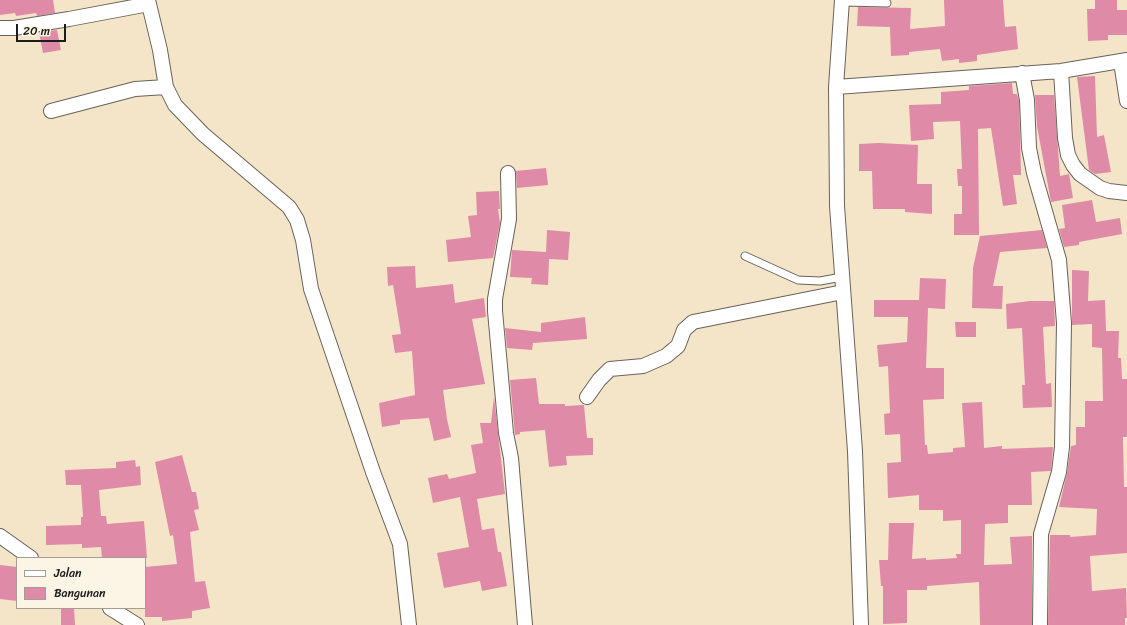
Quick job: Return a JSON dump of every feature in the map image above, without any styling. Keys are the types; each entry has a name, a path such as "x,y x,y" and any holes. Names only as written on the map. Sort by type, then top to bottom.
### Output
{"street":[{"path":"842,1 836,87 837,206 855,451 861,625"},
{"path":"0,28 14,28 69,19 148,2 160,50 166,87 175,105 203,134 289,207 297,220 303,240 311,289 373,472 400,544 409,625"},
{"path":"836,87 1061,71 1124,61 1127,101"},
{"path":"1061,71 1065,138 1068,155 1073,165 1080,174 1100,188 1127,193"},
{"path":"1022,73 1027,100 1030,154 1059,260 1064,323 1062,447 1059,472 1042,534 1040,625"},
{"path":"51,111 135,89 166,87"},
{"path":"508,173 509,219 495,299 495,311 506,427 511,458 525,625"},
{"path":"587,397 599,380 610,369 643,366 666,356 678,346 684,330 693,322 843,292"},
{"path":"0,536 30,557"},
{"path":"112,609 137,625"}],"lane":[{"path":"842,1 886,3"},
{"path":"745,256 798,280 820,281 842,277"}],"building":[{"path":"0,0 53,0 55,13 37,16 36,13 16,16 15,13 0,15"},
{"path":"944,0 1003,0 1005,27 1016,26 1018,49 977,55 977,61 959,63 959,59 942,61 940,49 909,52 909,55 891,56 890,27 857,26 858,7 911,8 910,29 945,26"},
{"path":"1095,0 1117,0 1117,10 1127,10 1127,35 1108,35 1108,40 1088,41 1087,9 1095,9"},
{"path":"57,30 61,50 43,53 39,32"},
{"path":"1095,76 1097,137 1104,135 1111,172 1095,174 1089,170 1077,77"},
{"path":"1012,83 1013,94 1017,94 1019,101 1021,175 1013,175 1017,204 1003,206 991,128 978,129 979,235 954,235 954,214 962,214 962,186 958,186 957,169 962,169 960,121 933,122 934,139 911,141 909,105 941,104 941,92 969,90 969,86"},
{"path":"1035,95 1054,95 1060,176 1069,174 1073,198 1051,202 1037,126"},
{"path":"879,143 918,145 917,184 932,184 932,214 905,212 905,209 873,209 872,171 859,171 859,144"},
{"path":"546,168 548,185 517,188 516,171"},
{"path":"499,191 500,209 498,209 500,223 493,258 448,262 446,240 471,237 468,216 477,215 476,192"},
{"path":"1092,200 1096,222 1120,218 1122,234 1079,242 1079,245 1064,247 1059,229 1065,228 1062,205"},
{"path":"547,230 570,232 568,260 549,259 548,285 531,284 532,278 510,277 512,250 546,252"},
{"path":"1042,230 1047,248 1000,252 993,286 1003,286 1002,309 972,308 973,268 980,236"},
{"path":"415,266 416,288 453,284 455,303 484,298 486,317 472,319 485,384 443,390 451,437 434,441 429,418 400,420 400,424 382,427 379,403 415,395 412,351 395,353 392,335 401,334 393,285 388,286 387,267"},
{"path":"1072,270 1089,271 1088,301 1105,300 1106,331 1119,331 1118,358 1121,358 1122,379 1127,379 1127,437 1123,437 1124,487 1127,487 1127,553 1090,556 1092,591 1126,588 1127,618 1125,618 1125,625 1048,625 1050,535 1070,535 1070,537 1096,535 1097,509 1059,507 1067,473 1071,446 1076,445 1076,427 1085,427 1085,401 1103,401 1102,348 1092,347 1092,324 1072,325"},
{"path":"920,278 946,279 945,309 928,308 926,368 944,368 944,399 923,400 925,445 927,445 928,454 953,452 953,448 965,447 962,403 982,402 984,448 1002,446 1002,449 1053,447 1051,471 1031,472 1032,505 1008,505 1008,523 985,524 984,565 1012,564 1010,537 1032,536 1032,625 980,625 979,582 927,586 927,590 907,590 907,623 883,624 883,586 881,586 879,560 888,560 889,523 914,523 912,559 926,558 926,560 957,558 956,554 961,554 961,520 943,521 943,510 919,510 919,495 888,498 887,463 901,462 900,434 885,435 884,414 890,413 888,366 879,367 877,345 907,342 908,317 874,317 874,300 919,300"},
{"path":"1030,301 1054,301 1055,326 1043,327 1046,384 1051,383 1052,407 1023,408 1022,385 1025,385 1022,328 1007,329 1006,304"},
{"path":"585,317 587,339 533,343 532,350 507,348 505,328 541,332 541,323"},
{"path":"955,322 976,322 976,337 956,337"},
{"path":"536,378 539,404 565,404 565,406 584,405 587,438 593,438 593,455 566,456 567,465 549,467 545,430 520,432 520,434 515,435 510,380"},
{"path":"494,397 505,494 477,499 482,530 494,528 498,552 501,552 507,586 482,591 480,581 444,588 437,553 469,547 460,497 433,503 428,478 447,474 449,479 476,473 471,445 483,443 480,423 491,423"},
{"path":"182,455 192,492 196,492 199,509 194,510 199,530 190,532 195,582 205,581 210,608 192,611 192,618 162,621 162,617 145,617 146,567 177,564 173,535 170,536 155,462"},
{"path":"135,460 136,467 140,466 141,485 99,490 101,516 106,516 107,524 144,521 147,558 102,557 101,547 82,548 82,544 46,545 46,526 81,525 81,517 83,517 81,485 66,485 65,470 116,468 116,462"},
{"path":"0,565 16,567 16,601 0,599"},
{"path":"61,609 74,609 75,625 61,625"}]}
